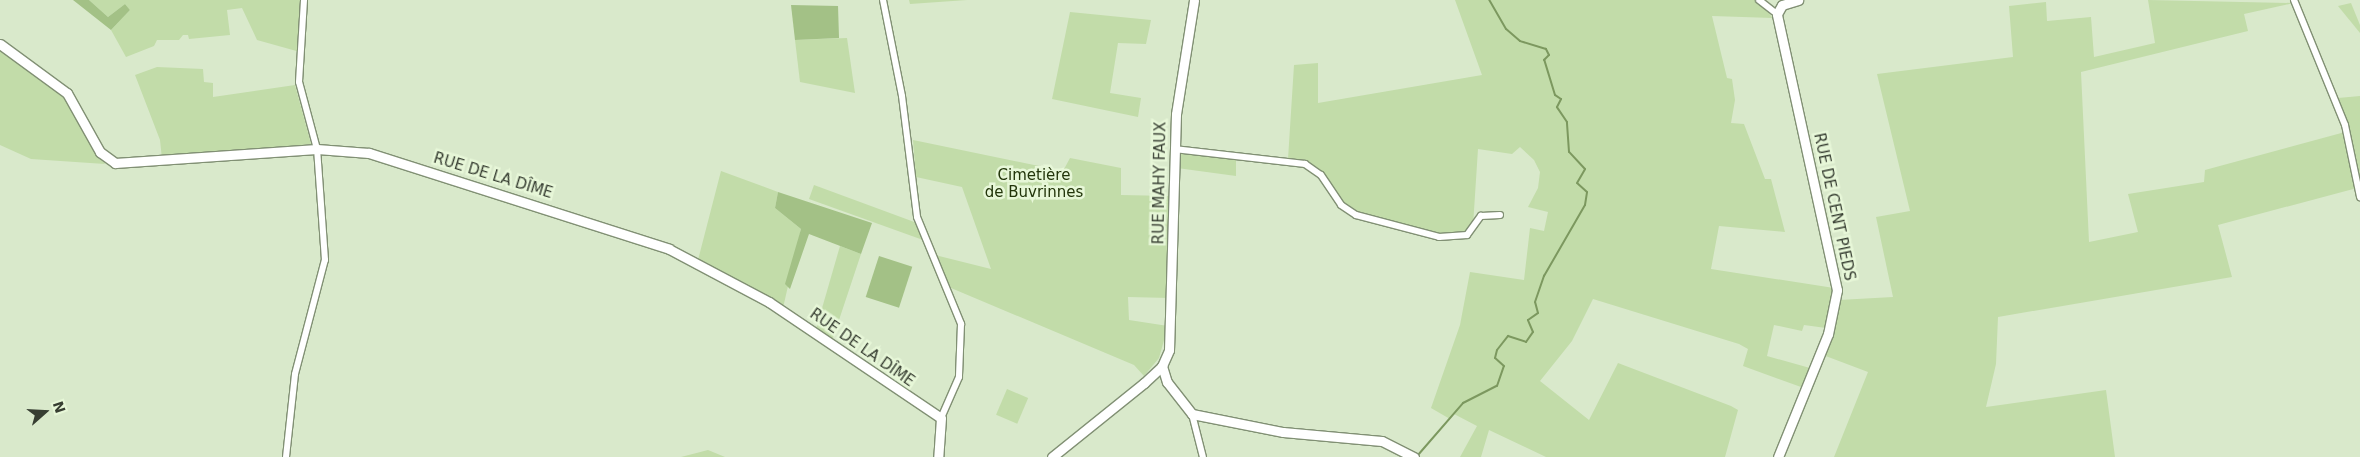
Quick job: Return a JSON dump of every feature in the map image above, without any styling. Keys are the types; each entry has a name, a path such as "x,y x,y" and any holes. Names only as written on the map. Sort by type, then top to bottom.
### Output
{"street":[{"path":"286,457 295,374 324,272 317,149 299,82 304,0"},
{"path":"883,0 902,96 916,217 961,324 959,377 941,418 938,457"},
{"name":"RUE MAHY FAUX","path":"1162,366 1172,324 1174,149 1179,84 1194,0"},
{"path":"1760,0 1776,14 1782,5 1798,0"},
{"path":"2294,0 2345,125 2360,197"},
{"name":"RUE DE CENT PIEDS","path":"1776,14 1838,287 1826,341 1778,457"},
{"name":"RUE DE LA DÎME","path":"0,44 67,93 100,152 114,163 317,149 388,158 654,242 769,302 941,418"},
{"path":"1174,149 1305,164 1321,175 1348,210 1432,235 1461,237 1472,230 1481,216 1500,215"},
{"path":"1052,457 1162,366 1167,382 1192,414 1203,457"},
{"path":"1192,414 1283,432 1382,441 1414,457"}],"green space":[{"path":"73,0 89,0 108,17 125,4 130,10 111,30"},
{"path":"89,0 302,0 300,52 257,40 242,8 227,10 230,35 189,39 188,35 183,35 179,40 157,40 154,46 126,57 111,30 130,10 125,4 108,17"},
{"path":"909,0 967,0 910,4"},
{"path":"1455,0 1757,0 1773,18 1712,16 1727,78 1732,79 1735,100 1731,123 1744,124 1765,179 1771,179 1785,232 1719,226 1711,269 1834,288 1826,328 1804,325 1802,331 1774,325 1767,356 1810,368 1801,387 1743,366 1748,349 1739,344 1593,299 1572,341 1540,381 1589,420 1618,363 1731,406 1738,410 1725,457 1546,457 1489,430 1481,457 1460,457 1477,426 1454,414 1450,419 1431,408 1460,325 1470,272 1524,280 1530,228 1544,231 1548,212 1528,207 1538,188 1540,172 1534,160 1520,147 1512,154 1478,149 1473,226 1469,231 1447,236 1362,216 1340,201 1318,168 1288,159 1294,65 1318,63 1318,103 1482,75"},
{"path":"2148,0 2294,3 2244,14 2248,31 2081,72 2089,242 2138,232 2128,194 2204,182 2205,170 2345,132 2357,188 2218,225 2232,277 1998,317 1996,364 1986,407 2106,390 2115,457 1834,457 1868,372 1823,355 1839,300 1893,297 1876,217 1910,211 1877,74 2013,57 2009,6 2046,2 2047,21 2091,17 2094,57 2155,43"},
{"path":"2351,3 2360,25 2360,33 2338,6"},
{"path":"791,5 838,6 839,38 795,40"},
{"path":"1070,12 1151,20 1146,44 1118,43 1110,93 1141,98 1138,117 1052,99"},
{"path":"847,38 855,93 800,82 795,40"},
{"path":"0,47 64,93 105,164 31,159 0,145"},
{"path":"157,67 203,69 204,82 213,83 213,97 295,85 311,144 162,159 160,140 135,75"},
{"path":"2360,96 2360,184 2338,98"},
{"name":"Cimetière de Buvrinnes","path":"913,140 1063,171 1070,158 1121,168 1121,195 1170,196 1170,298 1128,297 1129,320 1168,326 1159,358 1144,376 1134,365 951,288 935,255 991,269 962,187 916,177"},
{"path":"1181,151 1236,155 1236,176 1177,168"},
{"path":"721,171 778,192 775,208 801,229 783,308 698,260"},
{"path":"814,185 917,223 923,240 809,199"},
{"path":"778,192 872,223 861,254 809,234 790,289 785,284 801,229 775,208"},
{"path":"840,246 861,254 832,341 816,329"},
{"path":"879,256 912,267 899,308 866,297"},
{"path":"1007,389 1028,398 1017,424 996,415"},
{"path":"708,450 725,457 681,457"}],"waterway":[{"path":"1418,455 1463,403 1497,386 1504,366 1495,358 1497,350 1508,336 1526,342 1533,332 1528,320 1538,313 1535,302 1544,276 1585,205 1587,192 1577,183 1585,169 1569,152 1567,122 1557,107 1561,99 1555,95 1544,60 1549,55 1546,49 1520,41 1506,29 1489,0"}]}
